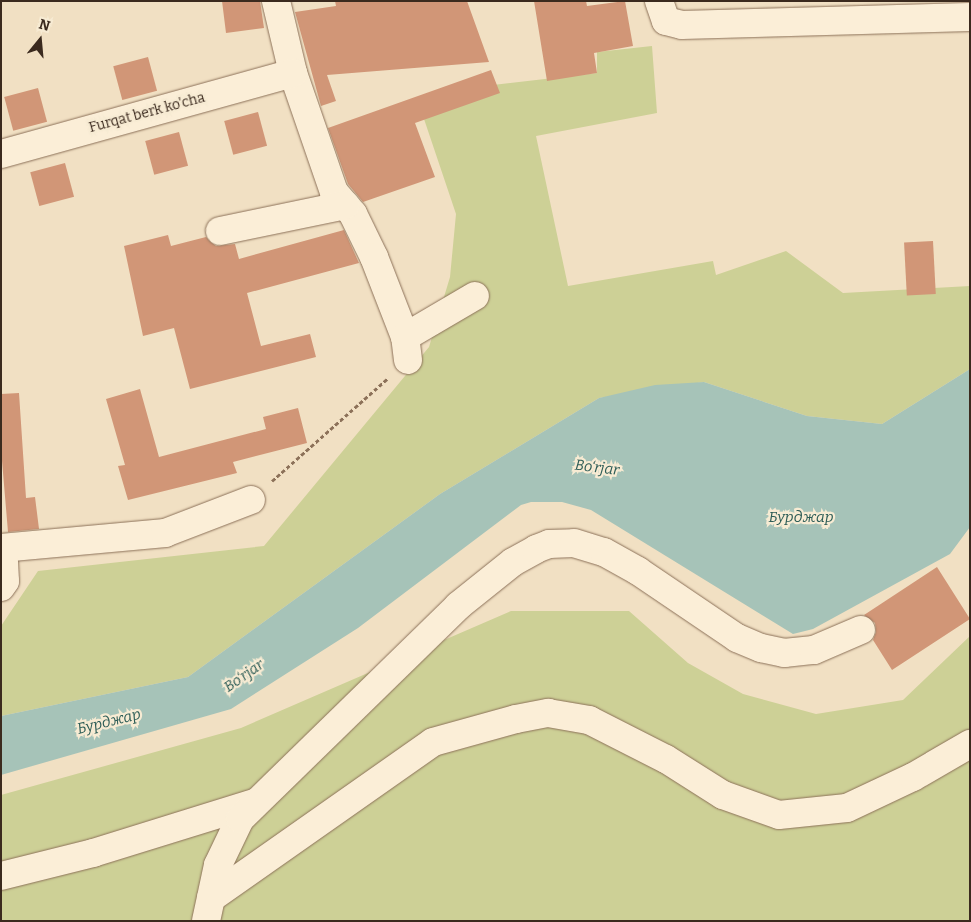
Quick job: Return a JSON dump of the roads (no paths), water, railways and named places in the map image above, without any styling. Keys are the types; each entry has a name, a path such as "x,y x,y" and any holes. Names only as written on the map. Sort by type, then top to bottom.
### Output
{"street":[{"path":"276,1 293,73 334,192 353,214 374,257 406,349 475,296"},
{"path":"659,1 666,21 682,26 913,10 970,17"},
{"name":"Furqat berk ko'cha","path":"1,154 293,73"},
{"path":"220,231 345,205"},
{"path":"1,587 4,581 2,548 165,533 251,500"},
{"path":"209,909 222,852 234,829 255,803 458,606 513,562 549,544 574,543 604,552 638,571 736,638 761,648 784,653 814,650 860,630"},
{"path":"209,909 433,742 516,719 556,713 589,720 666,759 723,795 779,815 847,808 913,777 970,744"},
{"path":"1,876 93,854 255,803"}],"water":[{"name":"Бурджар","path":"970,369 970,527 950,554 813,629 793,634 591,510 562,502 531,502 521,505 358,628 231,709 1,775 1,716 188,677 440,494 599,398 655,385 704,382 807,416 882,424"}],"water label":[{"name":"Bo‘rjar","path":"597,468"},
{"name":"Bo‘rjar","path":"244,676"}]}
